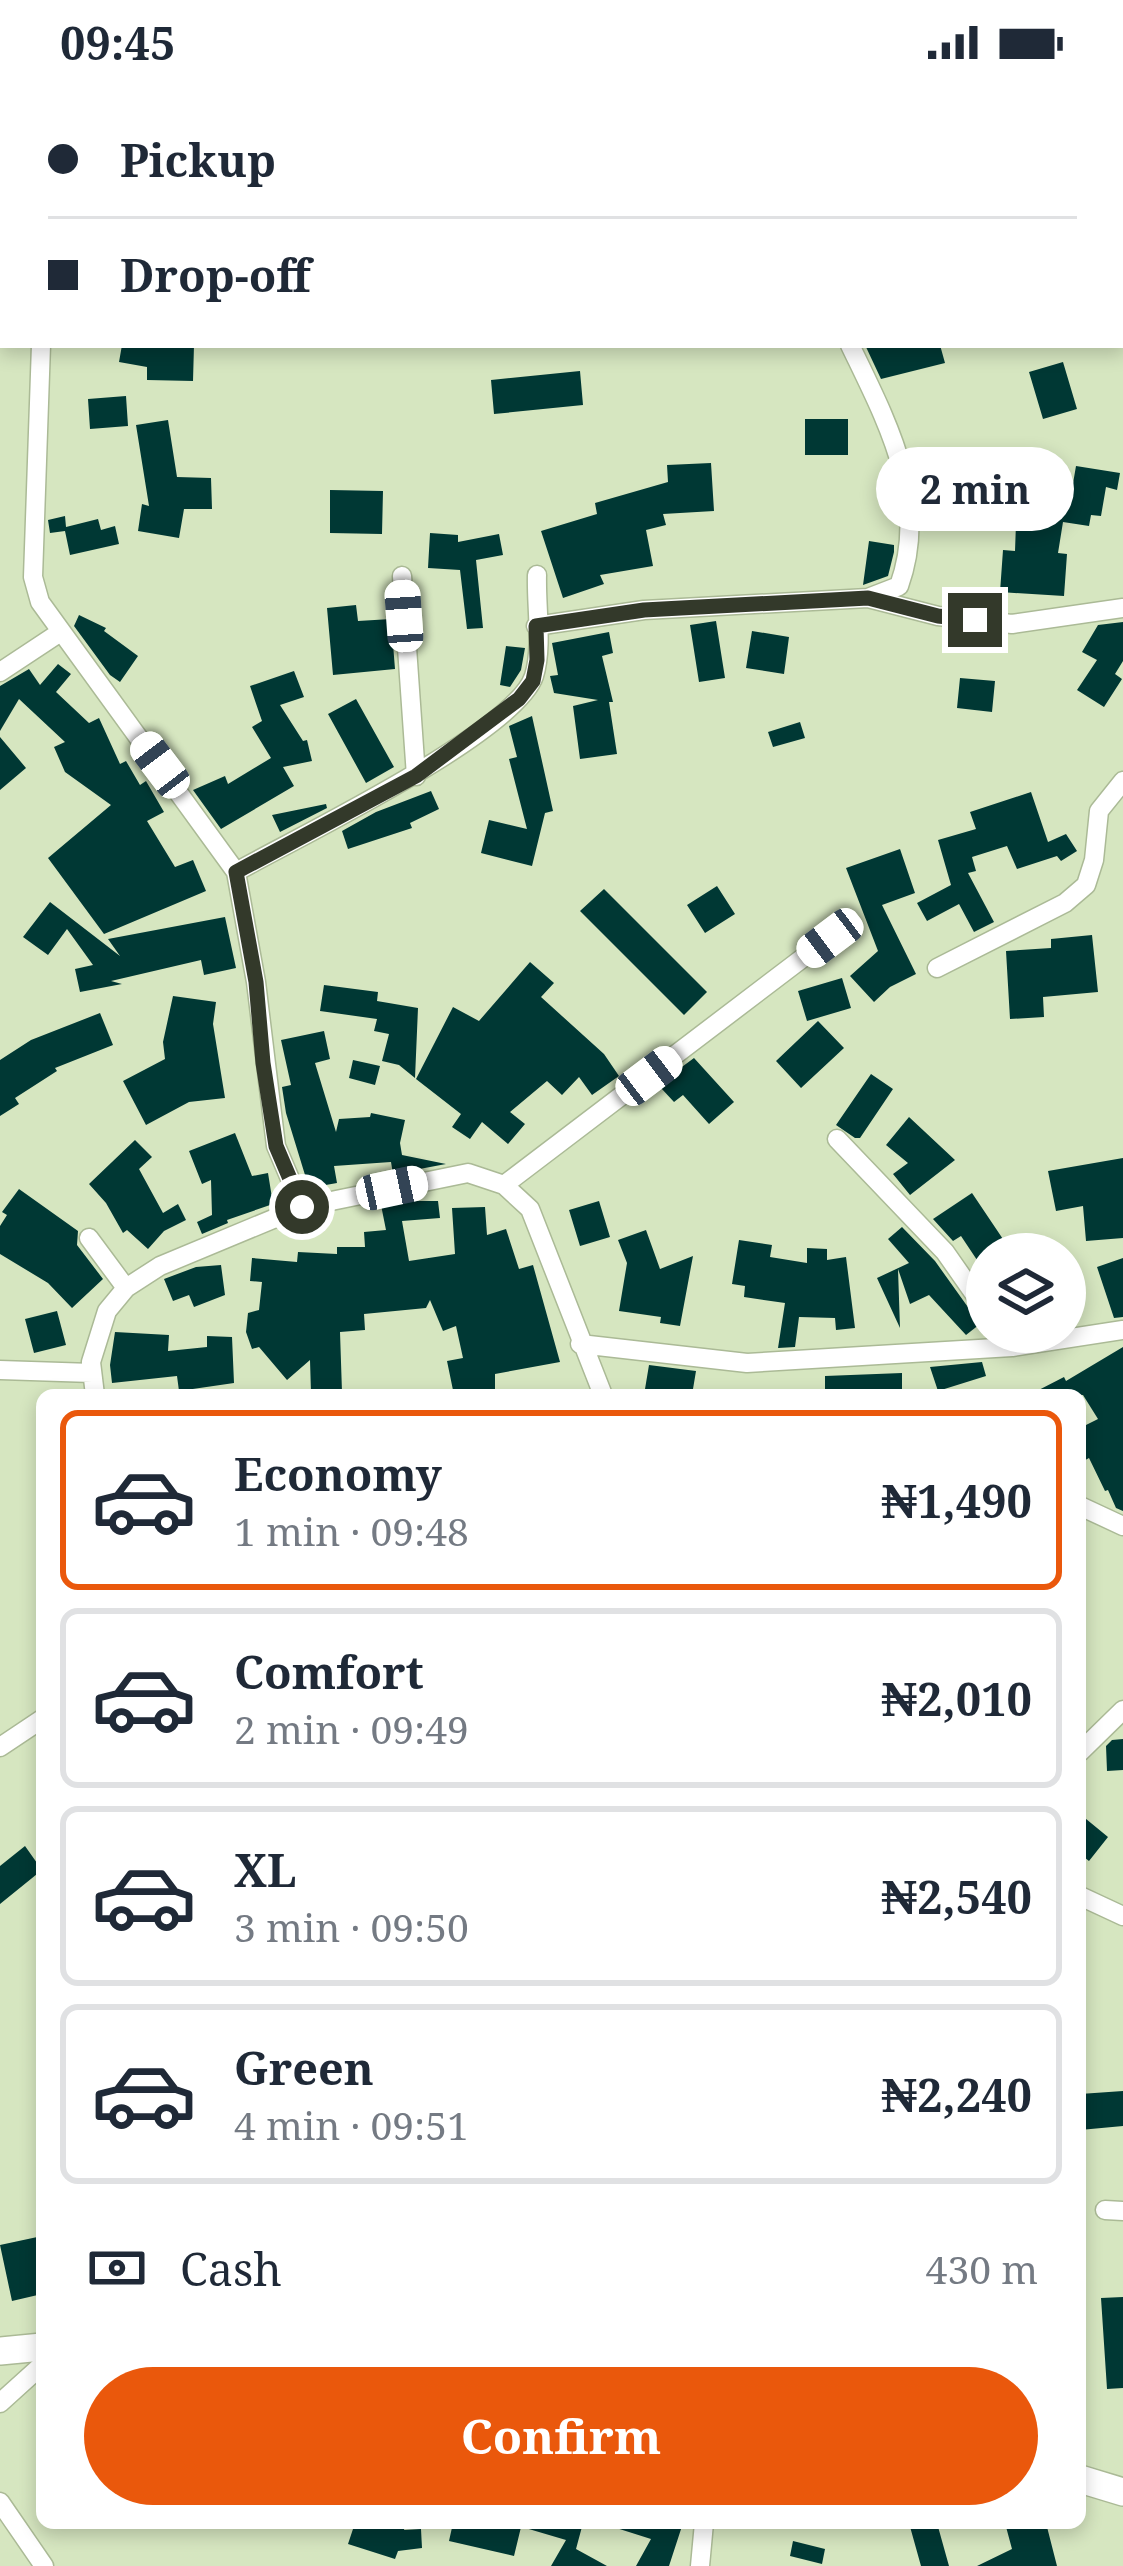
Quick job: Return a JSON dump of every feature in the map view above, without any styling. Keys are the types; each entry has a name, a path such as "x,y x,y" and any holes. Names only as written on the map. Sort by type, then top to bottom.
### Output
{"street":[{"path":"40,348 33,578 40,602 236,872 256,982 276,1146 302,1207"},
{"path":"851,348 905,468 910,511 908,559 898,586 868,598"},
{"path":"236,872 416,776 519,699 533,681 537,660 537,575"},
{"path":"401,576 416,776"},
{"path":"536,626 644,610 868,598 938,616 1012,624 1122,604"},
{"path":"0,672 59,633"},
{"path":"937,968 1065,903 1086,885 1099,811 1123,781"},
{"path":"504,1185 830,938"},
{"path":"837,1138 945,1252 966,1282"},
{"path":"94,1389 91,1362 107,1311 126,1288 160,1266 302,1207 468,1173 504,1185 530,1209 600,1389"},
{"path":"88,1238 126,1288"},
{"path":"1086,1333 1123,1330"},
{"path":"580,1344 748,1363 966,1343"},
{"path":"0,1370 92,1373"},
{"path":"1086,1509 1123,1526"},
{"path":"1086,1746 1123,1710"},
{"path":"0,1747 36,1723"},
{"path":"1086,1899 1123,1916"},
{"path":"0,2351 36,2348"},
{"path":"0,2402 36,2371"},
{"path":"1086,2465 1123,2474"},
{"path":"1086,2482 1123,2492"},
{"path":"0,2502 44,2566"},
{"path":"700,2566 703,2529"}],"building":[{"path":"121,348 194,348 193,381 147,380 147,367 119,362"},
{"path":"866,348 941,348 945,363 881,379"},
{"path":"1063,362 1077,409 1043,419 1029,372"},
{"path":"580,371 583,405 494,414 491,380"},
{"path":"126,396 128,426 90,429 88,399"},
{"path":"805,419 848,419 848,455 805,455"},
{"path":"168,420 177,477 211,478 212,509 184,509 179,538 138,531 142,504 149,506 136,425"},
{"path":"711,463 714,511 663,514 666,525 646,530 653,566 600,575 604,584 563,598 541,531 597,514 595,503 668,482 667,465"},
{"path":"1076,466 1120,473 1117,490 1106,487 1101,516 1091,515 1089,526 1063,522 1058,553 1067,554 1064,596 1000,592 1003,550 1015,551 1016,523 1040,524 1044,497 1070,501"},
{"path":"330,490 383,491 382,534 330,533"},
{"path":"65,516 66,527 98,519 101,530 115,526 119,544 70,555 65,531 50,533 48,520"},
{"path":"430,533 458,535 458,542 499,534 503,555 476,560 483,628 467,629 460,570 428,568"},
{"path":"869,541 894,545 894,552 888,576 863,585"},
{"path":"356,605 358,621 391,619 395,669 333,675 327,608"},
{"path":"79,615 106,628 138,656 120,682 74,626"},
{"path":"716,621 725,678 699,682 690,625"},
{"path":"1123,622 1123,661 1115,674 1122,679 1104,707 1077,690 1097,660 1082,652 1098,625"},
{"path":"752,631 789,637 784,674 746,668"},
{"path":"609,632 613,653 602,656 613,702 609,702 617,754 580,759 573,706 598,700 554,693 550,676 558,675 552,643"},
{"path":"506,646 525,648 521,670 510,687 500,685"},
{"path":"58,664 71,674 56,692 89,723 99,718 120,764 126,761 140,785 146,781 164,812 147,821 175,867 193,860 206,891 104,934 48,858 111,805 65,772 54,747 65,742 19,699 0,731 0,686 29,669 40,685"},
{"path":"294,671 304,697 280,705 303,741 307,740 312,761 283,767 294,786 221,829 193,790 225,776 228,784 271,758 252,727 262,721 250,686"},
{"path":"960,678 995,681 992,712 957,708"},
{"path":"356,699 394,767 366,783 328,714"},
{"path":"532,716 553,811 545,813 532,866 481,853 489,820 527,829 509,759 517,757 509,726"},
{"path":"800,722 805,738 773,747 768,732"},
{"path":"0,737 26,768 0,790"},
{"path":"431,791 439,809 410,823 412,828 348,849 342,831"},
{"path":"1031,792 1048,842 1066,834 1077,851 1061,861 1057,856 1017,869 1007,846 972,857 976,871 968,873 994,922 974,932 959,904 927,921 917,903 951,885 938,840 976,829 970,812"},
{"path":"326,804 327,808 280,832 272,815"},
{"path":"900,849 915,893 882,905 916,974 890,987 874,1002 850,976 878,951 846,868"},
{"path":"717,886 735,914 705,933 687,905"},
{"path":"604,889 707,992 684,1015 580,911"},
{"path":"50,902 120,956 108,939 225,917 236,968 204,975 201,960 80,992 75,969 93,965 67,929 48,955 23,937"},
{"path":"1092,935 1098,992 1043,997 1044,1017 1010,1019 1006,951 1051,948 1051,939"},
{"path":"530,962 554,983 541,997 604,1054 619,1076 592,1095 579,1077 562,1095 547,1081 510,1112 525,1124 508,1144 482,1122 470,1139 452,1127 461,1114 416,1079 453,1007 479,1021"},
{"path":"842,978 851,1008 807,1021 798,991"},
{"path":"324,985 378,992 377,1001 418,1008 415,1078 399,1065 382,1061 389,1034 374,1031 377,1019 320,1011"},
{"path":"173,996 216,1002 213,1024 225,1098 189,1102 146,1125 123,1081 165,1059 163,1042"},
{"path":"100,1013 113,1045 55,1068 15,1098 19,1104 0,1116 0,1060 31,1040"},
{"path":"818,1021 844,1048 801,1088 776,1061"},
{"path":"324,1031 330,1059 315,1063 336,1132 339,1119 370,1117 371,1113 405,1120 402,1155 446,1164 393,1174 391,1162 334,1166 337,1183 309,1188 286,1113 282,1087 291,1085 281,1040"},
{"path":"694,1058 734,1102 709,1124 683,1095 674,1102 661,1088"},
{"path":"353,1060 380,1066 375,1085 349,1078"},
{"path":"871,1074 893,1089 860,1138 855,1138 836,1125"},
{"path":"909,1117 955,1160 910,1195 893,1174 908,1163 886,1145"},
{"path":"235,1133 252,1176 268,1173 273,1204 202,1234 197,1222 212,1215 211,1180 202,1184 189,1151"},
{"path":"135,1140 152,1157 139,1169 163,1213 178,1204 186,1220 164,1231 148,1249 127,1230 123,1233 89,1184"},
{"path":"1123,1158 1123,1238 1086,1241 1083,1206 1056,1211 1048,1171"},
{"path":"19,1189 78,1231 77,1245 103,1279 72,1308 48,1283 0,1254 0,1226 7,1215 2,1212"},
{"path":"972,1193 999,1233 966,1233 966,1244 961,1236 953,1241 933,1219"},
{"path":"438,1201 440,1218 402,1221 409,1261 455,1254 452,1208 485,1207 487,1235 506,1229 519,1269 533,1265 560,1362 495,1374 495,1389 453,1389 447,1361 463,1358 456,1326 443,1331 430,1300 426,1308 364,1314 365,1330 340,1332 342,1389 311,1389 310,1360 287,1380 259,1347 252,1349 246,1332 248,1313 259,1310 262,1282 250,1281 252,1258 297,1262 298,1252 337,1254 337,1247 365,1247 364,1232 386,1230 381,1205"},
{"path":"599,1201 610,1237 580,1246 569,1210"},
{"path":"902,1227 935,1261 966,1304 966,1335 929,1295 910,1304 898,1269 900,1328 877,1278 909,1263 888,1239"},
{"path":"646,1230 660,1269 693,1256 680,1326 660,1323 661,1317 619,1311 627,1263 618,1240"},
{"path":"739,1240 772,1245 770,1257 807,1263 807,1248 827,1249 827,1260 846,1257 855,1328 836,1330 835,1318 799,1317 795,1347 778,1348 785,1303 744,1297 745,1286 732,1284"},
{"path":"1123,1258 1123,1317 1114,1318 1097,1267"},
{"path":"221,1265 225,1295 194,1307 189,1295 173,1301 164,1279 196,1267"},
{"path":"57,1311 66,1345 34,1353 25,1319"},
{"path":"115,1332 169,1335 168,1351 207,1347 207,1336 232,1337 234,1383 179,1389 177,1376 112,1383"},
{"path":"1123,1347 1123,1511 1116,1508 1086,1460 1086,1425 1098,1419 1086,1400 1086,1389 1041,1389 1064,1377 1066,1381"},
{"path":"982,1362 986,1376 937,1389 930,1367"},
{"path":"649,1365 696,1371 693,1389 645,1389"},
{"path":"902,1373 902,1389 825,1389 825,1376"},
{"path":"1123,1739 1123,1770 1107,1771 1106,1746"},
{"path":"1086,1819 1108,1837 1089,1861 1086,1859"},
{"path":"25,1846 36,1862 36,1875 0,1904 0,1866"},
{"path":"1123,2091 1123,2126 1086,2129 1086,2094"},
{"path":"36,2237 36,2295 12,2301 0,2245"},
{"path":"1123,2297 1123,2388 1107,2389 1101,2298"},
{"path":"353,2529 421,2529 422,2548 398,2551 395,2559 348,2544"},
{"path":"452,2529 521,2529 514,2556 449,2541"},
{"path":"529,2529 581,2529 576,2549 607,2566 551,2566 566,2540"},
{"path":"619,2529 681,2529 669,2566 636,2566 651,2539"},
{"path":"911,2529 939,2529 949,2566 921,2566"},
{"path":"1007,2529 1048,2529 1057,2566 977,2566 1012,2549"},
{"path":"793,2541 825,2549 822,2564 790,2556"}],"route":[{"path":"302,1207 276,1146 256,982 236,872 416,776 519,699 533,681 536,626 644,610 868,598 975,620"}]}
